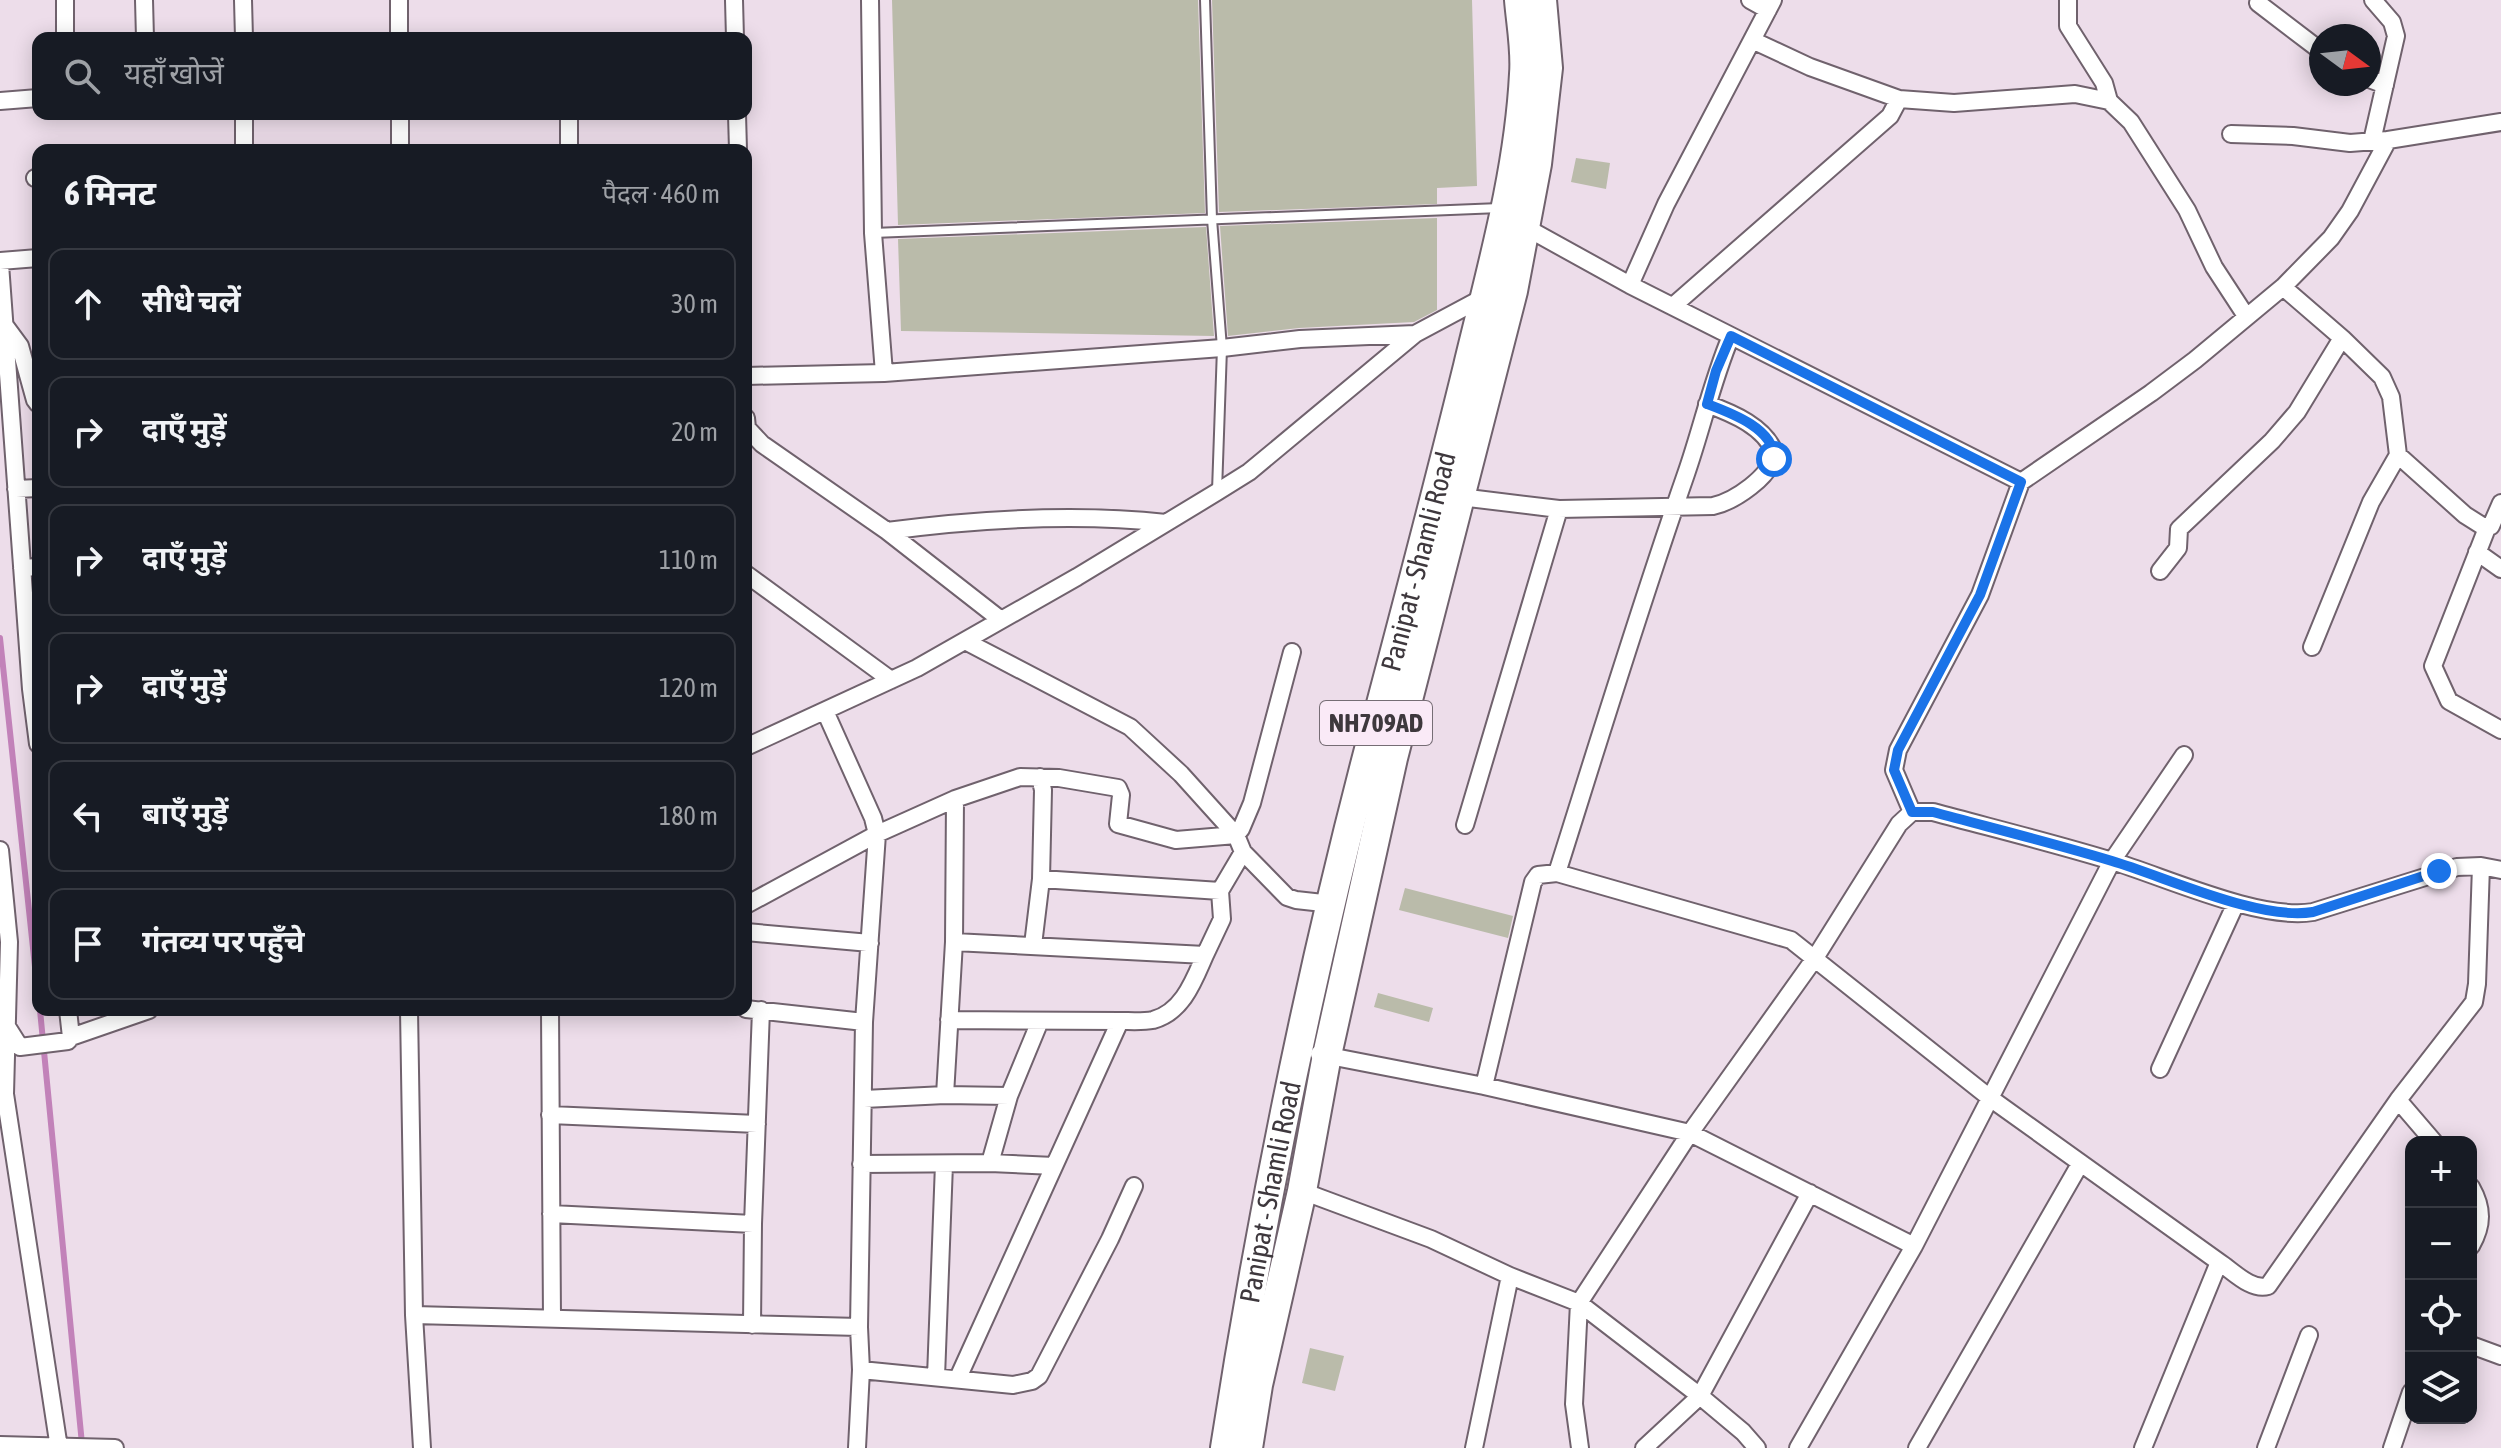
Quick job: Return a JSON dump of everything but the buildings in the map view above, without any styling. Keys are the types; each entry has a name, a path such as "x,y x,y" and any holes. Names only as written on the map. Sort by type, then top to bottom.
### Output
{"highway":[{"name":"Panipat - Shamli Road","path":"1225,1448 1298,1049 1368,753 1513,291 1514,165 1525,71 1519,0"},
{"name":"Panipat - Shamli Road","path":"1248,1448 1258,1385 1302,1191 1327,1055 1449,495 1485,296 1537,164 1548,68 1542,0"}],"street":[{"path":"65,0 65,32"},
{"path":"144,0 145,32"},
{"path":"243,0 244,32"},
{"path":"399,0 399,32"},
{"path":"734,0 735,32"},
{"path":"870,0 873,233 884,373"},
{"path":"1630,285 1666,204 1771,5 1750,0"},
{"path":"2068,0 2068,26 2098,70 2109,101 2131,122 2187,210 2214,267 2246,316"},
{"path":"2373,0 2392,22 2396,36 2381,72"},
{"path":"2258,3 2309,42"},
{"path":"1752,40 1810,67 1899,99 1954,103 2075,94 2109,101"},
{"path":"1912,812 1894,770 1898,750 1980,595 2021,482 2195,360 2283,287 2331,238 2344,220 2380,141 2378,96"},
{"path":"0,101 32,98"},
{"path":"1673,306 1890,116 1899,99"},
{"path":"244,120 244,144"},
{"path":"400,120 400,144"},
{"path":"569,120 569,144"},
{"path":"737,120 738,144"},
{"path":"2231,134 2293,136 2350,143 2501,122"},
{"path":"1515,217 1630,285 2021,482"},
{"path":"32,259 0,263 16,489 30,568 32,633"},
{"path":"2283,287 2382,377 2393,406 2398,455 2371,502 2312,647"},
{"path":"752,744 891,680 965,641 1166,523 1249,472 1415,334 1485,296 1513,291"},
{"path":"6,327 20,346 32,389"},
{"path":"752,376 884,373 1222,348 1300,339 1415,334"},
{"path":"1557,873 1716,371 1731,336"},
{"path":"2160,571 2178,548 2179,529 2272,441 2311,391 2342,338"},
{"path":"1449,495 1559,509 1713,506 1727,503 1743,493 1767,470 1774,459 1773,448 1764,434 1726,411 1707,404"},
{"path":"752,432 762,444 887,531 1001,620"},
{"path":"2398,455 2465,515 2487,528"},
{"path":"16,489 32,488"},
{"path":"2501,503 2487,528 2433,666 2449,701 2501,730"},
{"path":"1465,825 1559,509"},
{"path":"887,531 959,522 1044,519 1125,518 1166,523"},
{"path":"2477,552 2501,569"},
{"path":"752,578 891,680"},
{"path":"965,641 1130,727 1181,774 1236,835 1243,852 1287,897 1332,904"},
{"path":"752,902 877,834 955,799 1020,777 1059,778 1118,788 1121,795 1117,820 1120,825 1184,841 1236,835 1252,803 1292,652"},
{"path":"825,711 873,818 877,834 864,1022 861,1370 857,1448"},
{"path":"1798,1448 1914,1246 2112,861 2184,755"},
{"path":"1033,945 1041,879 1043,790 1040,777"},
{"path":"945,1095 954,942 955,799"},
{"path":"1580,1448 1574,1404 1579,1303 1690,1133 1815,958 1899,824 1912,812 1933,812 2112,861 2236,903 2302,914 2439,871 2481,866 2501,870"},
{"path":"0,850 9,942 3,1019 5,1094 58,1448"},
{"path":"949,1020 1120,1021 1151,1020 1161,1016 1184,999 1222,919 1220,891 1243,852"},
{"path":"1484,1086 1534,878 1557,873 1785,937 1990,1098 2080,1164 2255,1287 2264,1288 2398,1100 2474,1002 2481,866"},
{"path":"1041,879 1220,891"},
{"path":"2160,1069 2236,903"},
{"path":"752,933 870,943"},
{"path":"954,942 1205,955"},
{"path":"752,1325 757,1124 753,1010 864,1022"},
{"path":"68,1016 69,1039"},
{"path":"3,1019 15,1043 24,1048 69,1039 132,1016"},
{"path":"409,1016 414,1315 422,1448"},
{"path":"550,1016 552,1319"},
{"path":"990,1163 1009,1096 1040,1021"},
{"path":"958,1378 1120,1021"},
{"path":"1298,1049 1484,1086 1690,1133 1914,1246"},
{"path":"864,1099 1009,1096"},
{"path":"2398,1100 2429,1136"},
{"path":"550,1115 757,1124"},
{"path":"861,1164 1054,1166"},
{"path":"936,1377 944,1164"},
{"path":"1918,1447 2080,1164"},
{"path":"861,1370 1013,1385 1032,1381 1039,1376 1134,1186"},
{"path":"1302,1191 1431,1239 1510,1276 1579,1303 1700,1396 1757,1448"},
{"path":"1644,1448 1700,1396 1810,1193"},
{"path":"2477,1199 2481,1217 2477,1235"},
{"path":"551,1214 753,1224"},
{"path":"2143,1448 2219,1262"},
{"path":"1474,1448 1510,1276"},
{"path":"414,1315 859,1327"},
{"path":"2266,1448 2309,1335"},
{"path":"2477,1347 2501,1356"},
{"path":"2392,1448 2405,1410"},
{"path":"0,1445 115,1448"}],"lane":[{"path":"1205,0 1212,219 1222,348 1217,492"},
{"path":"873,233 1212,219 1515,217"}],"waterway":[{"path":"0,638 32,939"},
{"path":"41,1016 82,1444"}],"route":[{"path":"1774,459 1773,448 1764,434 1726,411 1707,404 1716,371 1731,336 2021,482 1980,595 1898,750 1894,770 1912,812 1933,812 2112,861 2236,903 2292,914 2313,912 2439,871"}]}
